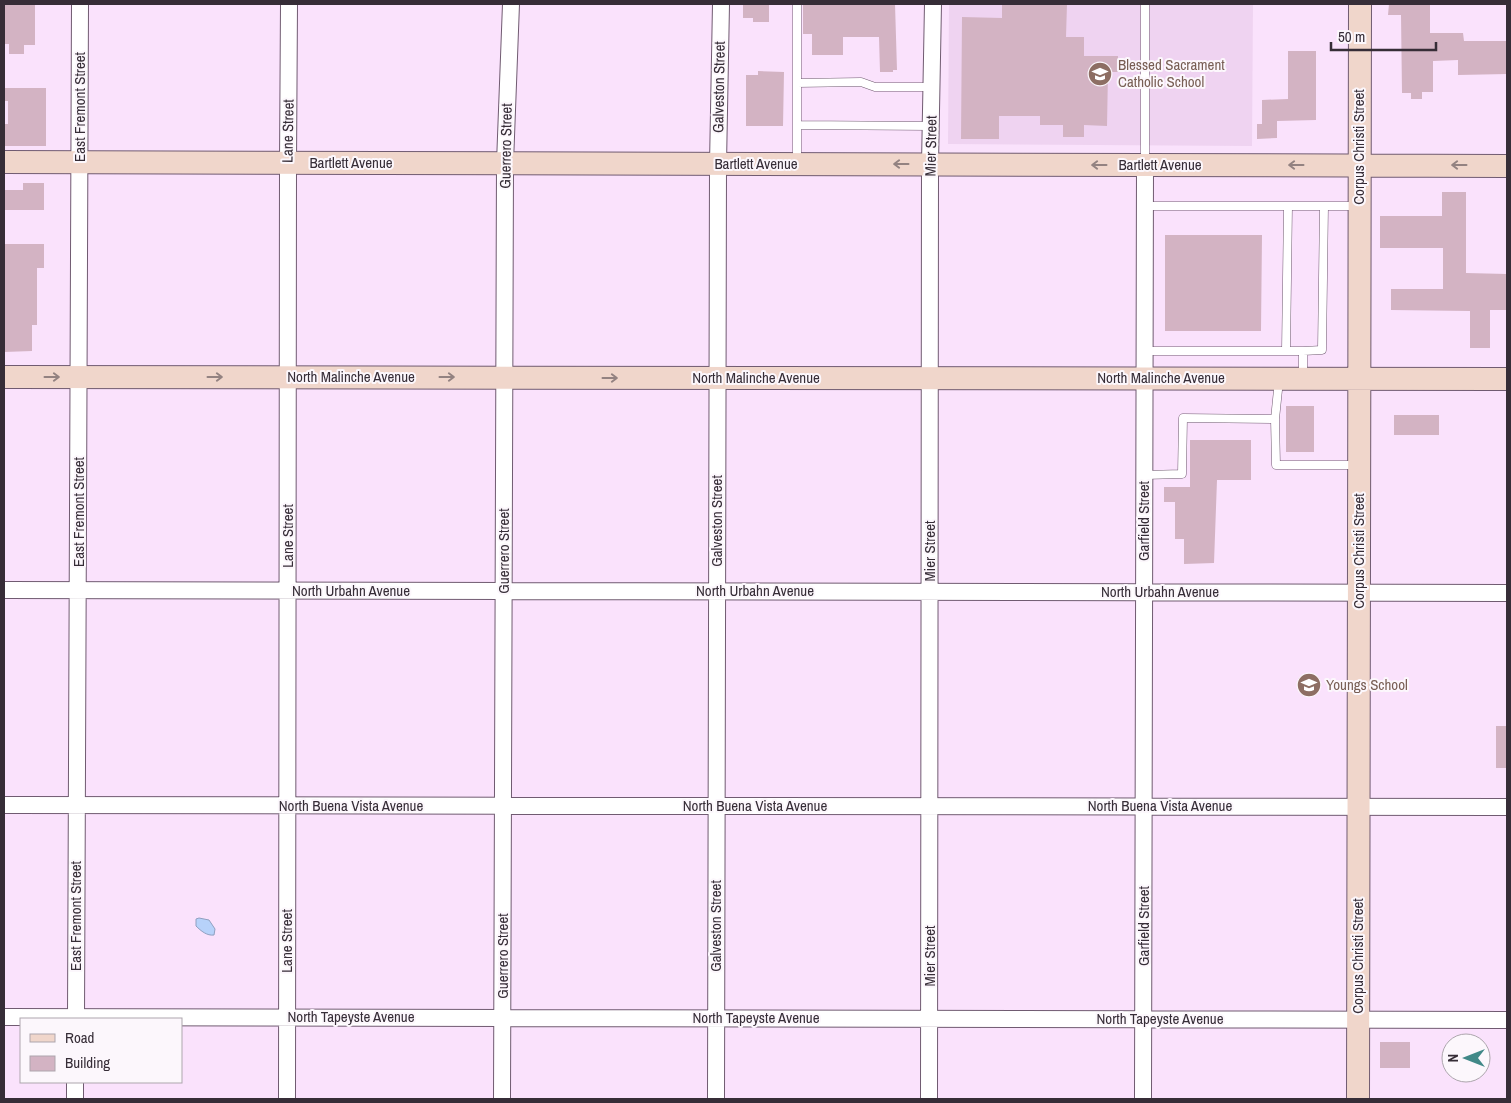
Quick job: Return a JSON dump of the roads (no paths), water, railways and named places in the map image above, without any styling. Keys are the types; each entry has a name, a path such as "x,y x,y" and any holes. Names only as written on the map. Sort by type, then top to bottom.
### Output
{"main road":[{"name":"Corpus Christi Street","path":"1358,1099 1360,4"},
{"name":"Bartlett Avenue","path":"4,162 1507,166"},
{"name":"North Malinche Avenue","path":"4,376 1507,379"}],"street":[{"name":"East Fremont Street","path":"76,1018 80,4"},
{"name":"Lane Street","path":"287,1099 289,4"},
{"name":"Guerrero Street","path":"502,1099 505,163 511,4"},
{"name":"Galveston Street","path":"716,1099 718,164 721,4"},
{"name":"Mier Street","path":"929,1099 930,164 933,4"},
{"name":"Garfield Street","path":"1143,1099 1145,165"},
{"name":"North Urbahn Avenue","path":"4,590 1507,593"},
{"name":"North Buena Vista Avenue","path":"4,805 1507,807"},
{"name":"North Tapeyste Avenue","path":"4,1017 1507,1020"},
{"path":"75,1083 75,1099"}],"lane":[{"path":"797,4 797,164"},
{"name":"Garfield Street","path":"1145,4 1145,165"},
{"path":"797,83 861,82 875,86 932,86"},
{"path":"797,125 931,126"},
{"path":"1145,206 1359,206"},
{"path":"1286,350 1288,206"},
{"path":"1144,351 1322,350 1324,206"},
{"path":"1303,351 1303,378"},
{"path":"1279,378 1275,419 1276,465 1359,465"},
{"path":"1144,475 1182,474 1183,418 1275,419"}],"water":[{"path":"196,919 209,920 215,929 214,935 207,934 196,926"}],"place":[{"name":"Blessed Sacrament Catholic School","path":"1100,74"},
{"name":"Youngs School","path":"1309,685"}]}
